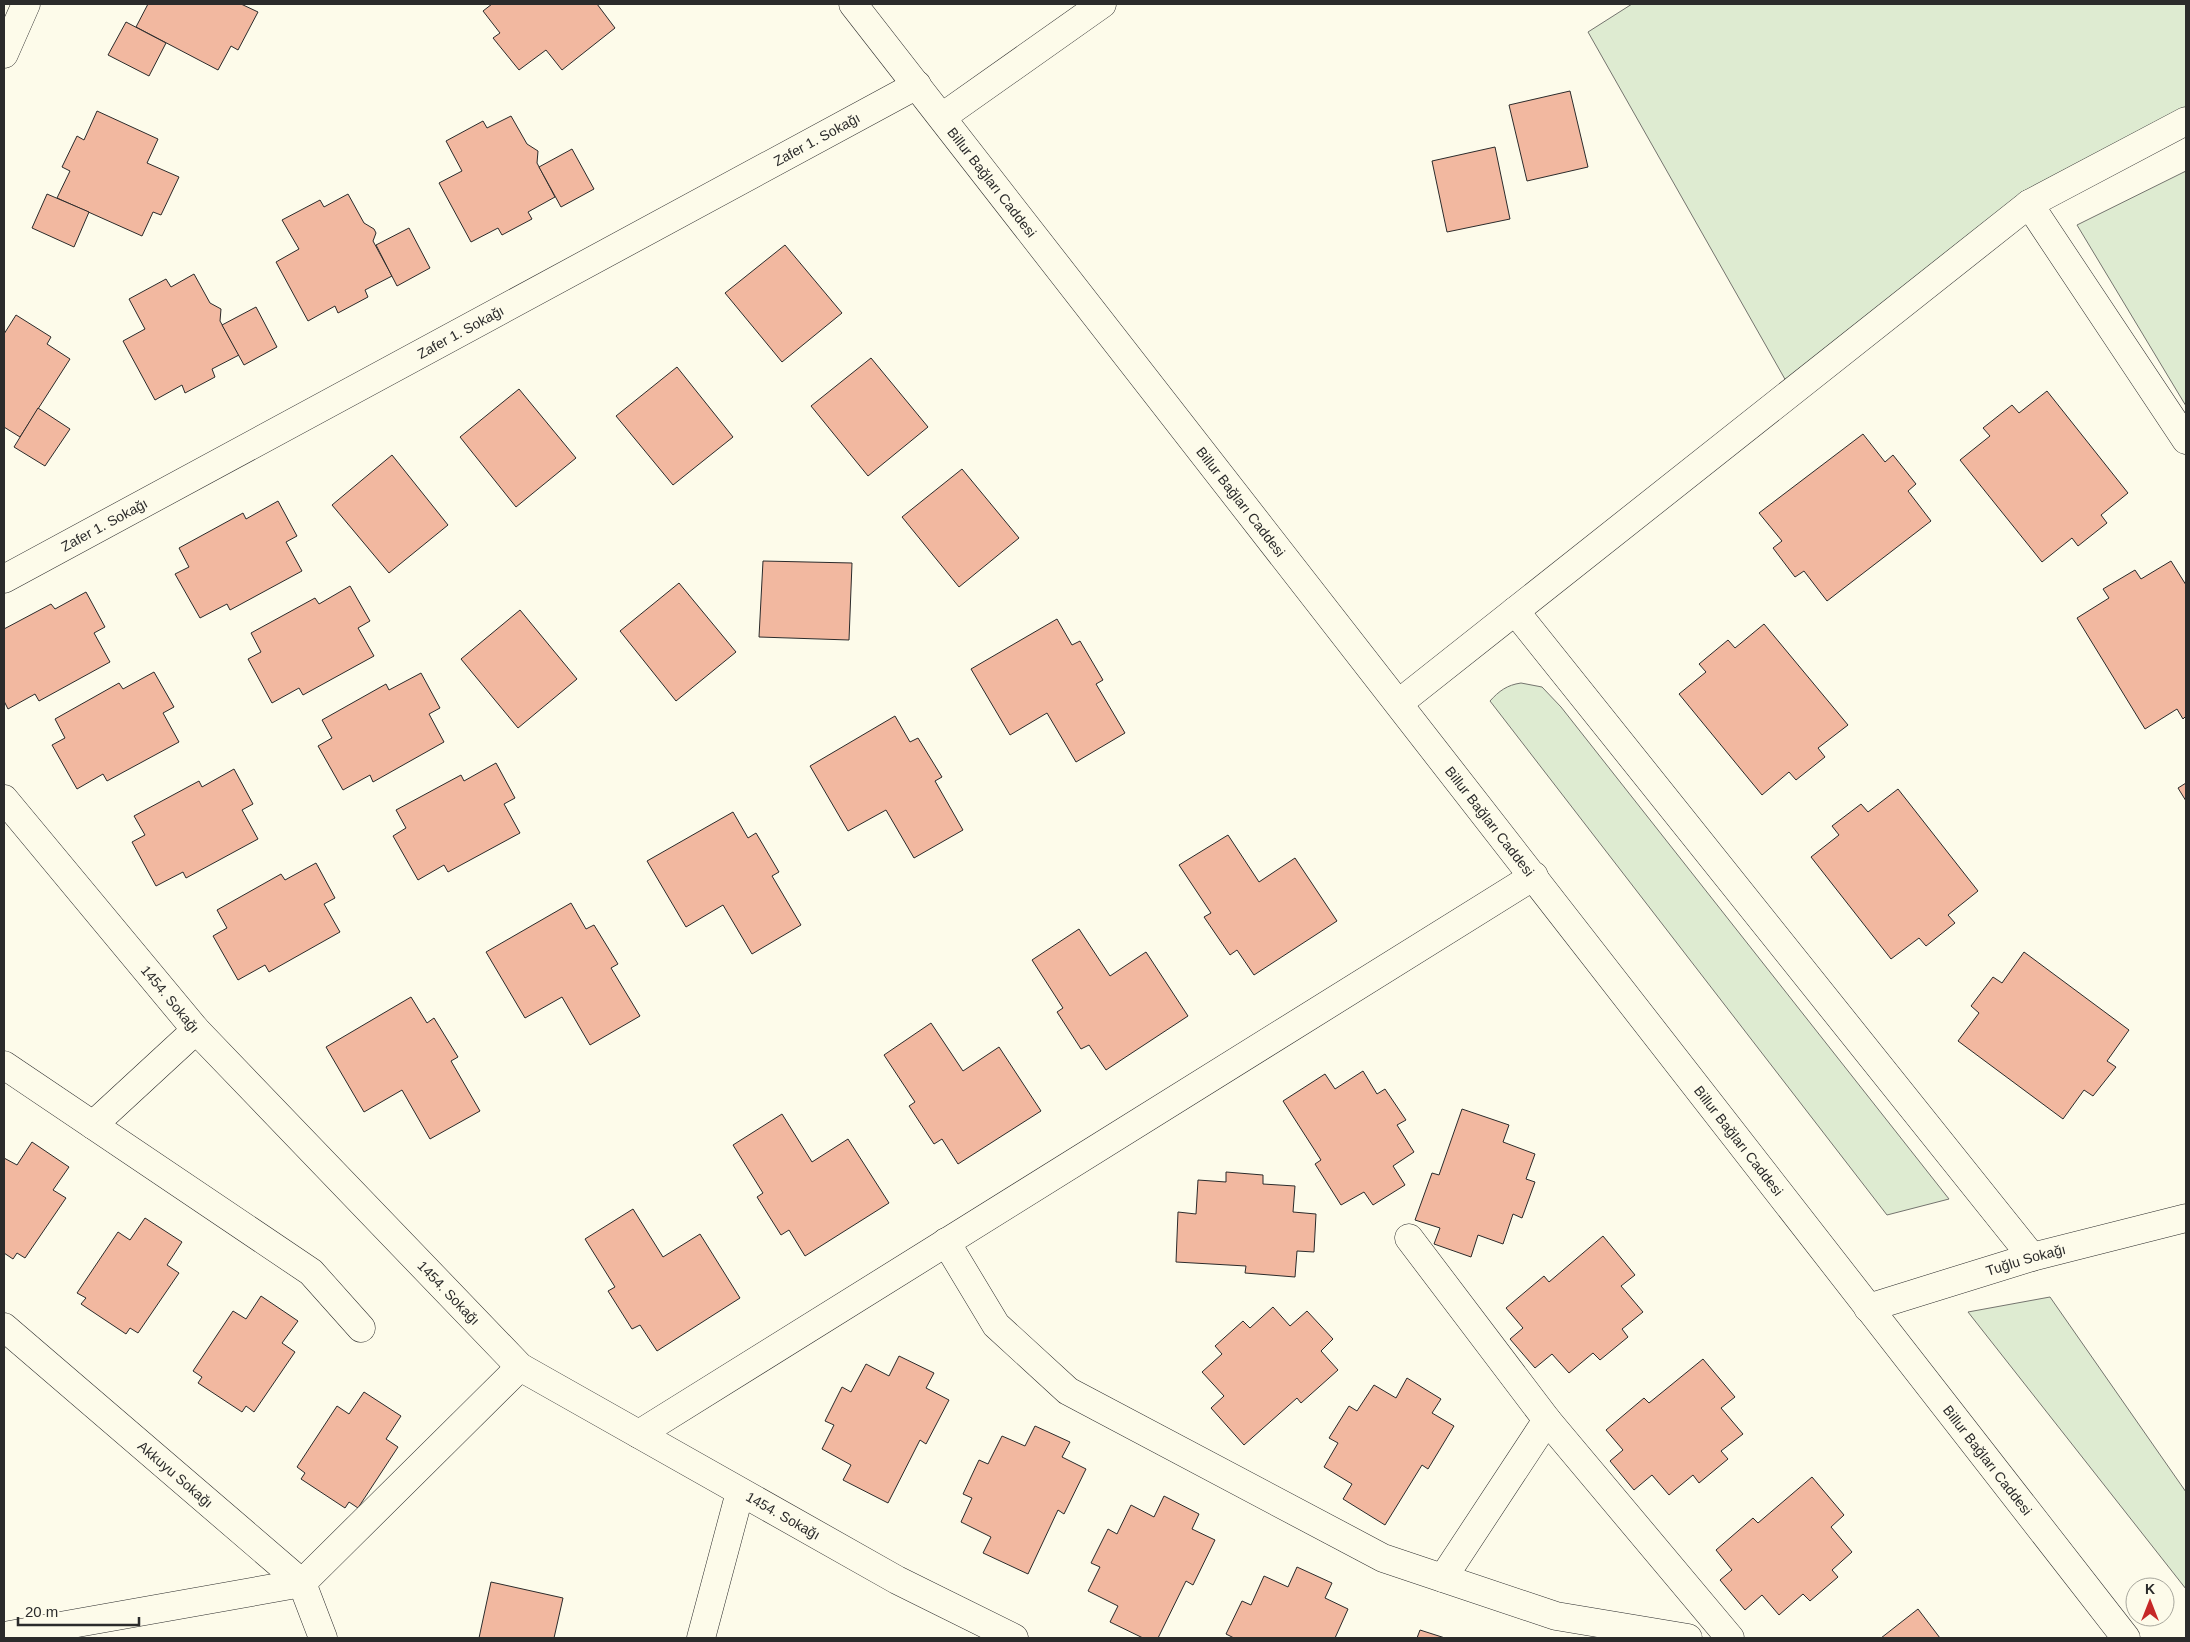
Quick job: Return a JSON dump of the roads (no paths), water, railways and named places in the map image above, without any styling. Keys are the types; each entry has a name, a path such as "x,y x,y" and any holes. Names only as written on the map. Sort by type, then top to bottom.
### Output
{"street":[{"path":"4,54 26,4"},
{"name":"Billur Bağları Caddesi","path":"853,4 2126,1638"},
{"path":"942,117 1102,4"},
{"name":"Zafer 1. Sokağı","path":"4,580 917,85"},
{"path":"1399,703 2029,204 2186,121"},
{"path":"2029,204 2186,440"},
{"path":"1515,611 2032,1257"},
{"name":"1454. Sokağı","path":"4,799 196,1030 520,1367 897,1580 1014,1638"},
{"path":"639,1434 1534,876"},
{"path":"92,1125 196,1030"},
{"path":"4,1064 311,1272 361,1328"},
{"name":"Tuğlu Sokağı","path":"1868,1308 2032,1257 2186,1218"},
{"path":"1409,1238 1547,1420 1730,1638"},
{"path":"946,1242 996,1325 1068,1391 1383,1558 1556,1616 1688,1638"},
{"name":"Akkuyu Sokağı","path":"4,1327 302,1583 323,1638"},
{"path":"4,1636 302,1583 520,1367"},
{"path":"1443,1578 1547,1420"},
{"path":"701,1638 740,1492"}]}
